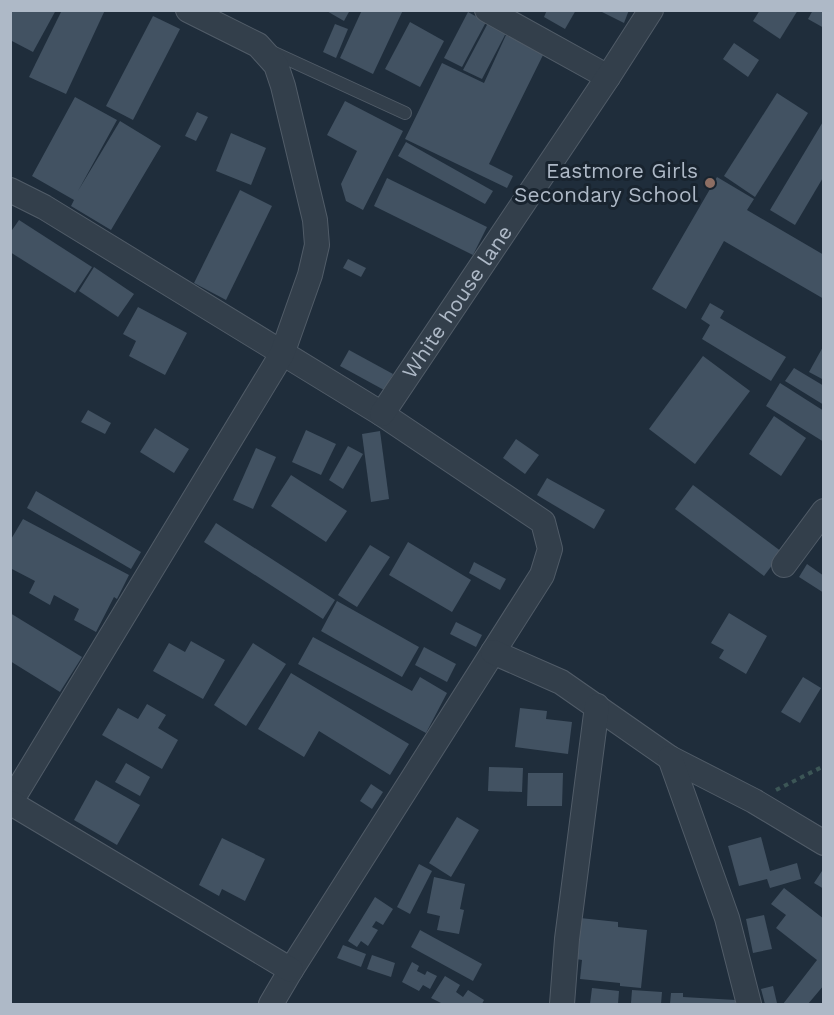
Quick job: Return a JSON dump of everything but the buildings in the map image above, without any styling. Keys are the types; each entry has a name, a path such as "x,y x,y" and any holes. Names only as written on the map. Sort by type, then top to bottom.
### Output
{"street":[{"path":"188,10 258,45 276,65 315,220 317,245 310,275 282,354 19,769 11,803 291,970"},
{"path":"487,10 608,77"},
{"name":"White house lane","path":"382,414 651,10"},
{"path":"10,190 44,207 382,414 543,522 550,549 542,575 271,1005"},
{"path":"784,565 824,511"},
{"path":"494,652 561,682 670,758 754,801 824,843"},
{"path":"562,1005 567,939 597,706"},
{"path":"670,758 727,918 749,1005"}],"lane":[{"path":"258,45 405,114"}],"path":[{"path":"754,801 824,766"}],"place":[{"name":"Eastmore Girls Secondary School","path":"710,183"}]}
